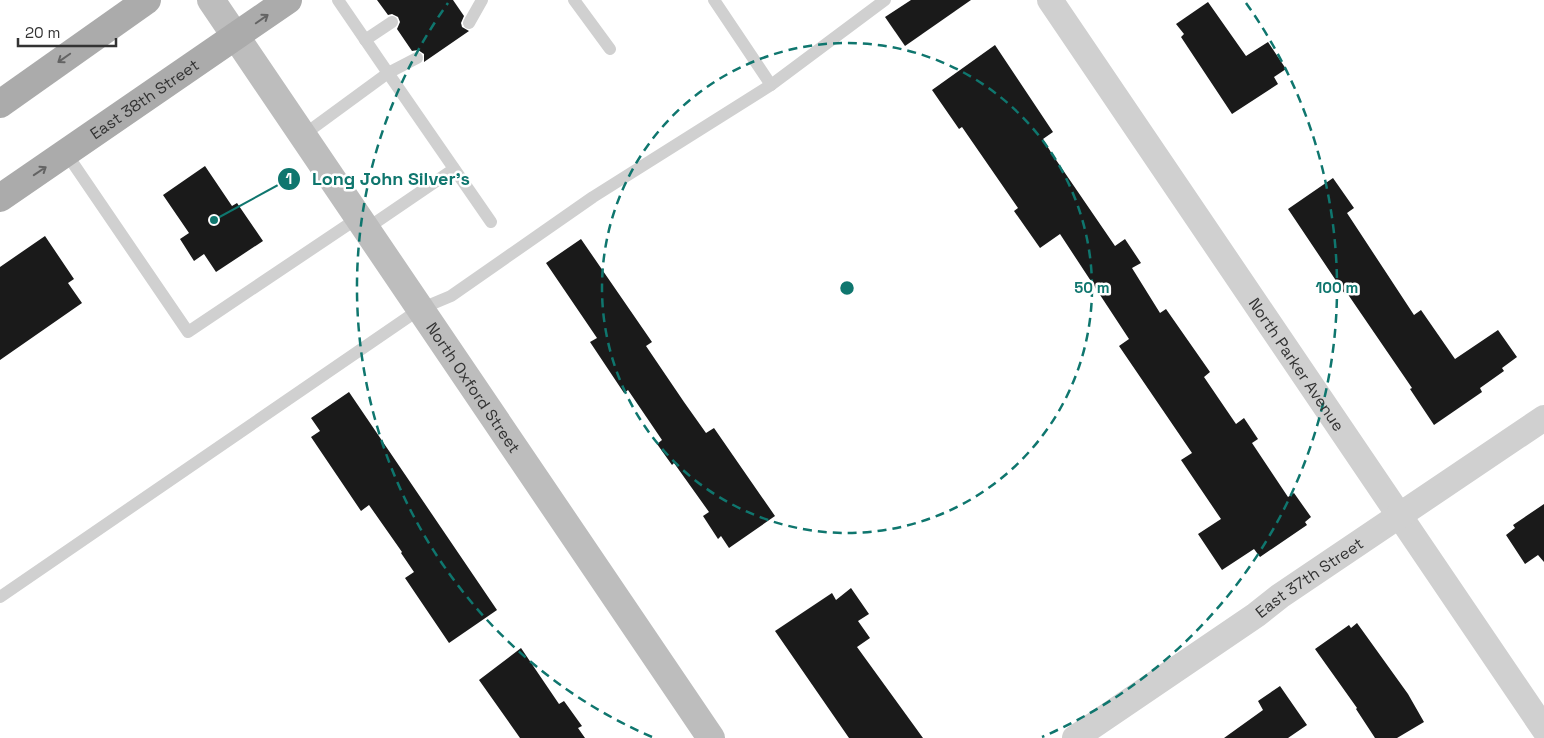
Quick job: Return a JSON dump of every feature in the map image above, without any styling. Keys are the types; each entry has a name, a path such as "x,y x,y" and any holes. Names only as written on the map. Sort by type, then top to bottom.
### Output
{"main road":[{"path":"0,104 147,0"},
{"name":"East 38th Street","path":"0,198 288,0"}],"street":[{"name":"North Oxford Street","path":"210,0 711,738"},
{"name":"North Parker Avenue","path":"1050,0 1544,729"},
{"name":"East 37th Street","path":"1075,738 1256,615 1280,596 1398,515 1544,418"}],"lane":[{"path":"338,0 491,222"},
{"path":"469,23 482,0"},
{"path":"574,0 610,48"},
{"path":"714,0 770,85"},
{"path":"0,597 420,309 451,296 593,197 770,85 885,0"},
{"path":"365,40 392,22"},
{"path":"302,136 388,73 417,58"},
{"path":"66,153 188,332 454,169"}],"building":[{"path":"377,0 453,0 464,16 461,23 462,27 469,31 424,62 424,54 418,50 412,51 397,29 400,22 398,17 392,14 388,15"},
{"path":"911,0 971,0 905,46 885,17"},
{"path":"1208,2 1246,56 1268,42 1286,69 1274,77 1278,84 1232,114 1181,37 1184,34 1176,24"},
{"path":"995,45 1053,132 1043,139 1052,154 1115,246 1125,239 1141,263 1132,268 1160,313 1166,309 1210,372 1204,377 1236,424 1244,418 1258,439 1252,443 1288,497 1294,493 1311,517 1305,522 1307,525 1260,557 1254,549 1222,570 1198,534 1221,519 1181,460 1192,453 1119,346 1129,339 1060,234 1040,248 1014,211 1018,208 962,127 959,129 932,90"},
{"path":"205,166 232,206 237,203 263,241 216,272 204,254 194,261 180,239 189,233 163,195"},
{"path":"1333,178 1354,208 1347,213 1414,315 1421,310 1455,359 1498,330 1517,357 1502,368 1504,371 1480,388 1482,392 1434,425 1410,389 1412,388 1347,293 1345,294 1288,209"},
{"path":"45,236 74,279 68,283 82,303 0,360 0,267"},
{"path":"581,239 652,342 646,346 684,402 706,433 714,428 775,516 729,548 721,536 718,539 703,516 709,512 674,463 672,465 657,444 662,440 628,390 624,393 590,342 597,338 546,263"},
{"path":"349,392 497,610 449,643 405,578 414,572 402,552 369,505 361,511 311,437 320,431 311,418"},
{"path":"1544,504 1544,562 1538,555 1525,564 1506,535 1515,528 1513,525"},
{"path":"851,588 869,614 858,621 870,638 857,647 923,738 849,738 775,631 832,593 836,600"},
{"path":"1357,623 1408,694 1424,722 1397,738 1375,738 1357,708 1315,649 1349,625 1351,628"},
{"path":"521,648 559,704 564,701 582,726 578,728 585,738 520,738 479,680"},
{"path":"1280,686 1307,725 1288,738 1224,738 1263,710 1258,701"}],"place":[{"name":"Long John Silver's","path":"214,220"}]}
